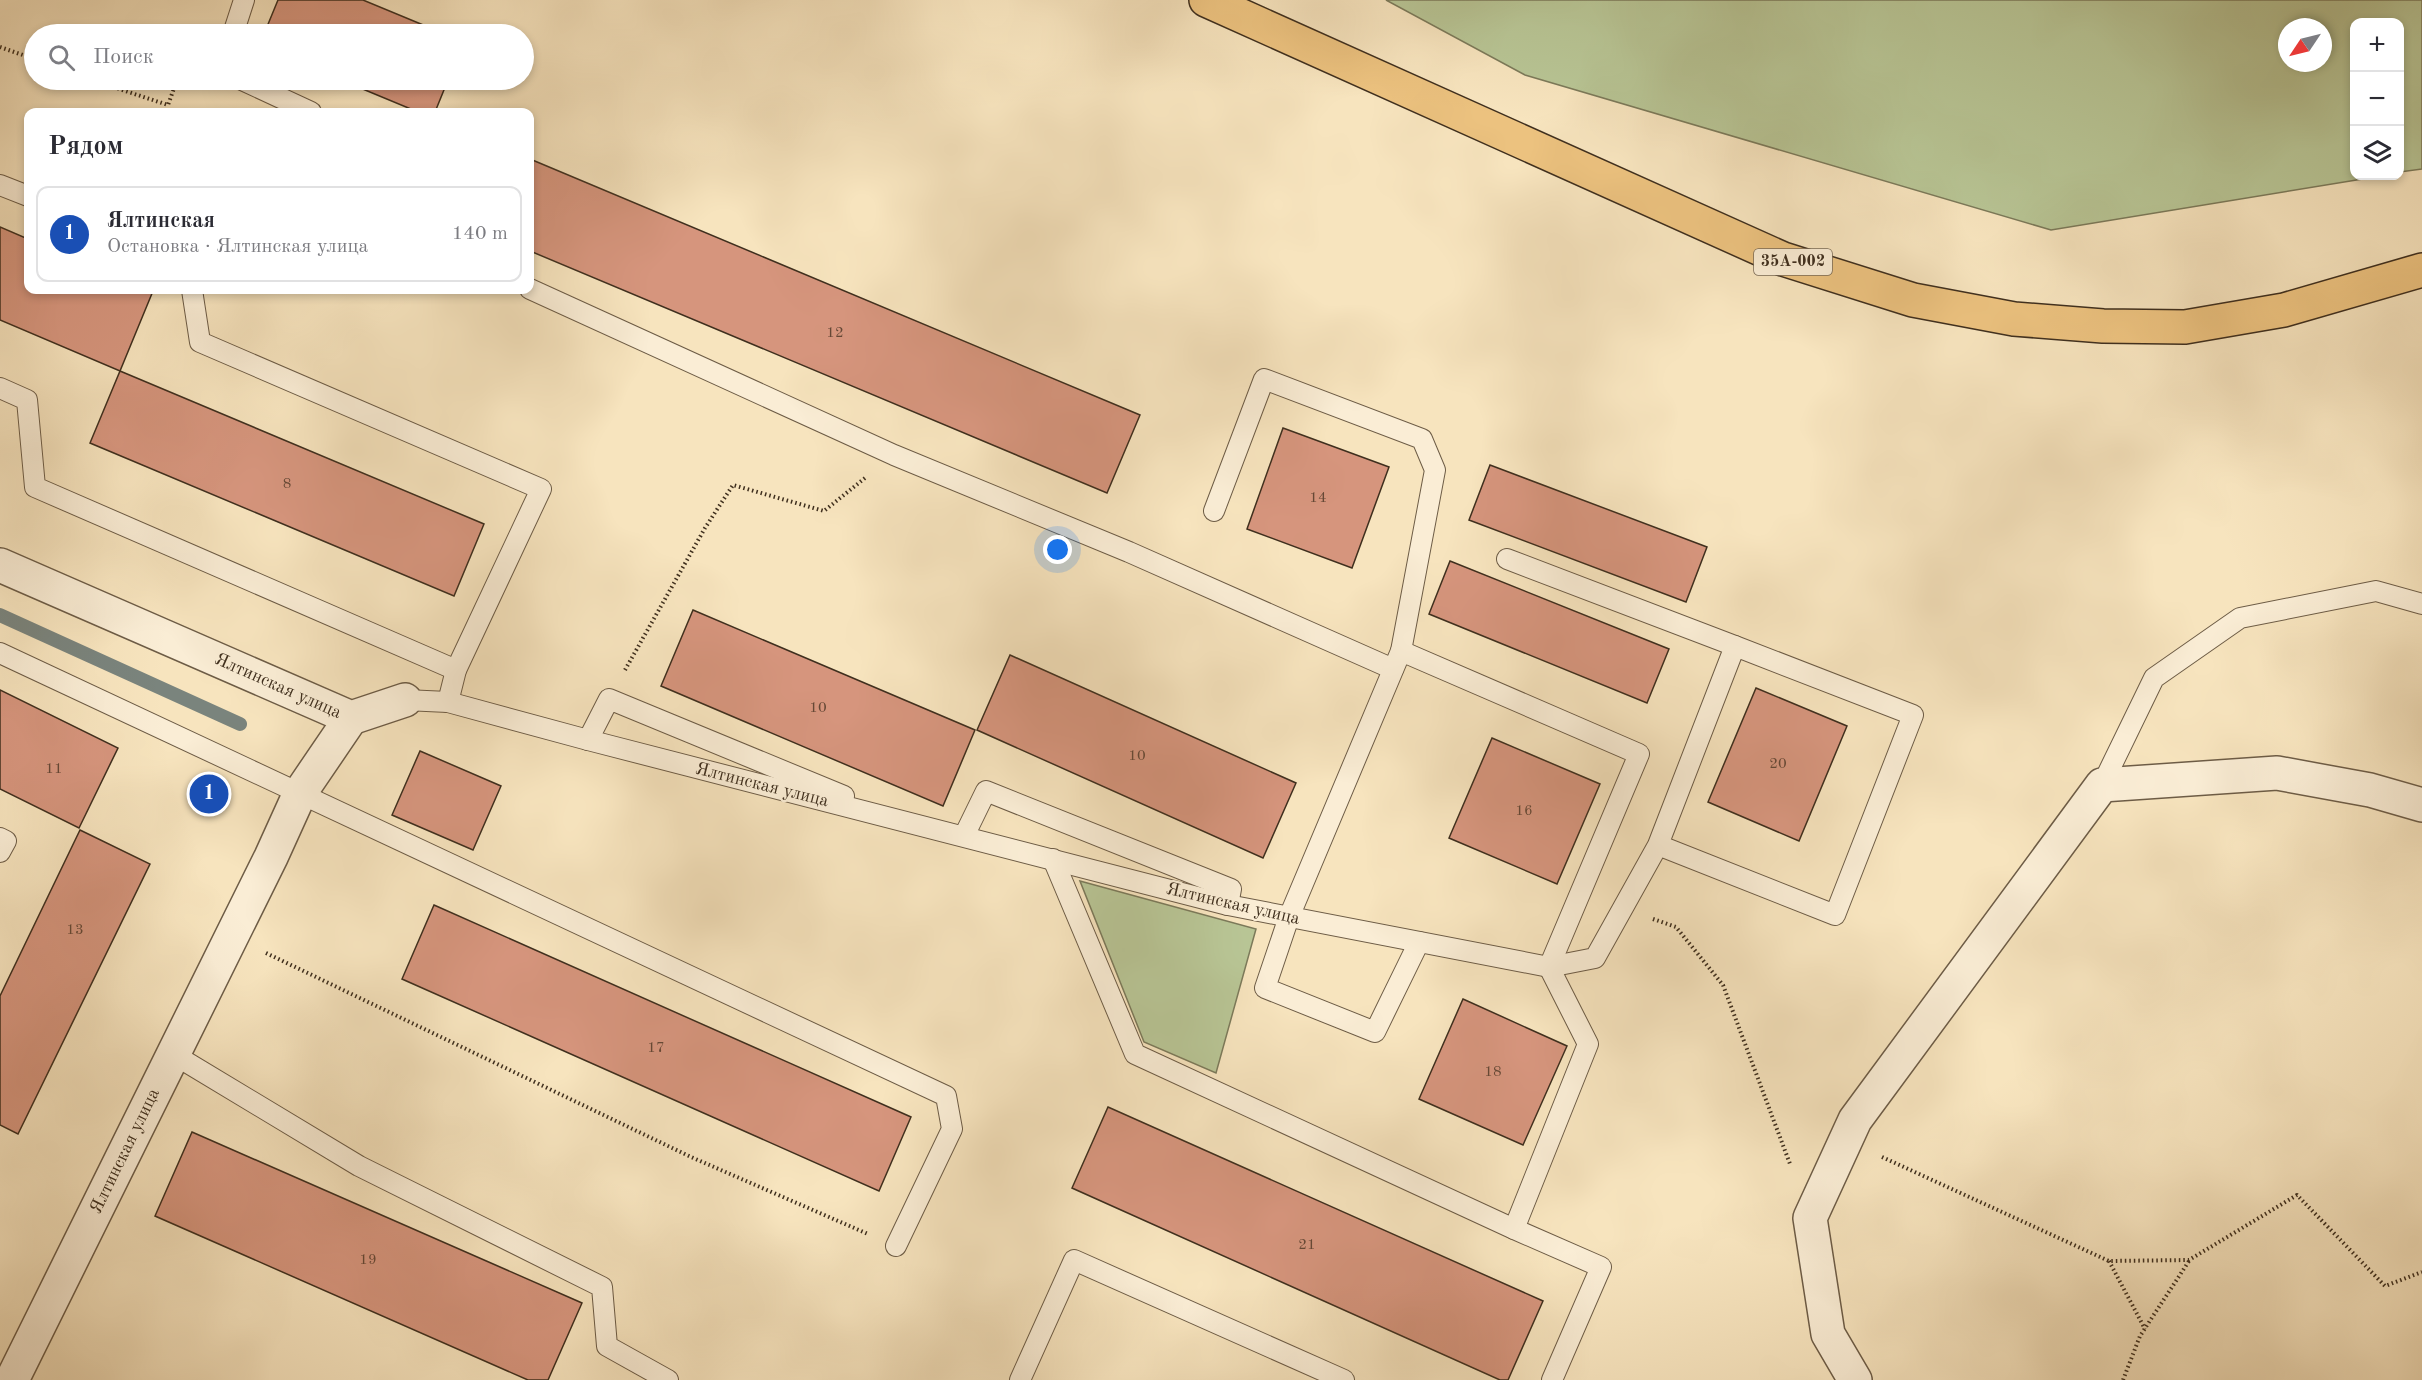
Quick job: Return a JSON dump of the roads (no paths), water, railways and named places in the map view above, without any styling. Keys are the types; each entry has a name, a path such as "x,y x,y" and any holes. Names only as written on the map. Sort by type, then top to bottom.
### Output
{"highway":[{"name":"35А-002","path":"1206,0 1783,259 1913,300 2014,320 2103,326 2185,327 2284,310 2422,270"}],"street":[{"name":"Ялтинская улица","path":"0,564 351,718"},
{"name":"Ялтинская улица","path":"12,1380 232,937 300,793 351,718 405,700"},
{"path":"1855,1380 1828,1334 1810,1218 1855,1120 2102,785 2277,773 2370,790 2422,805"}],"lane":[{"path":"236,24 244,0"},
{"path":"264,90 302,108"},
{"path":"0,184 24,194"},
{"path":"534,291 894,454 1397,660 1639,753 1549,968 1588,1044 1514,1229"},
{"path":"193,294 200,342 541,489 456,670 448,702"},
{"path":"1214,511 1264,380 1422,439 1435,470 1397,660 1289,917 1265,988 1375,1032 1419,942"},
{"path":"0,388 27,400 35,487 456,670"},
{"path":"1507,559 1913,715 1835,915 1658,845"},
{"path":"2102,785 2154,678 2240,618 2376,591 2422,604"},
{"path":"1549,968 1595,958 1658,845 1735,646"},
{"path":"0,653 946,1096 952,1130 896,1246"},
{"path":"588,740 609,699 911,823"},
{"name":"Ялтинская улица","path":"405,700 448,702 1228,905 1549,968"},
{"path":"964,836 986,791 1231,889 1228,905"},
{"path":"0,838 6,841 0,852"},
{"path":"1053,860 1135,1054 1514,1229 1601,1266 1552,1380"},
{"path":"173,1054 360,1166 602,1287 607,1346 668,1380"},
{"path":"1020,1380 1074,1260 1344,1380"}],"waterway":[{"path":"0,615 240,724"}],"place":[{"name":"Ялтинская","path":"209,794"}]}
